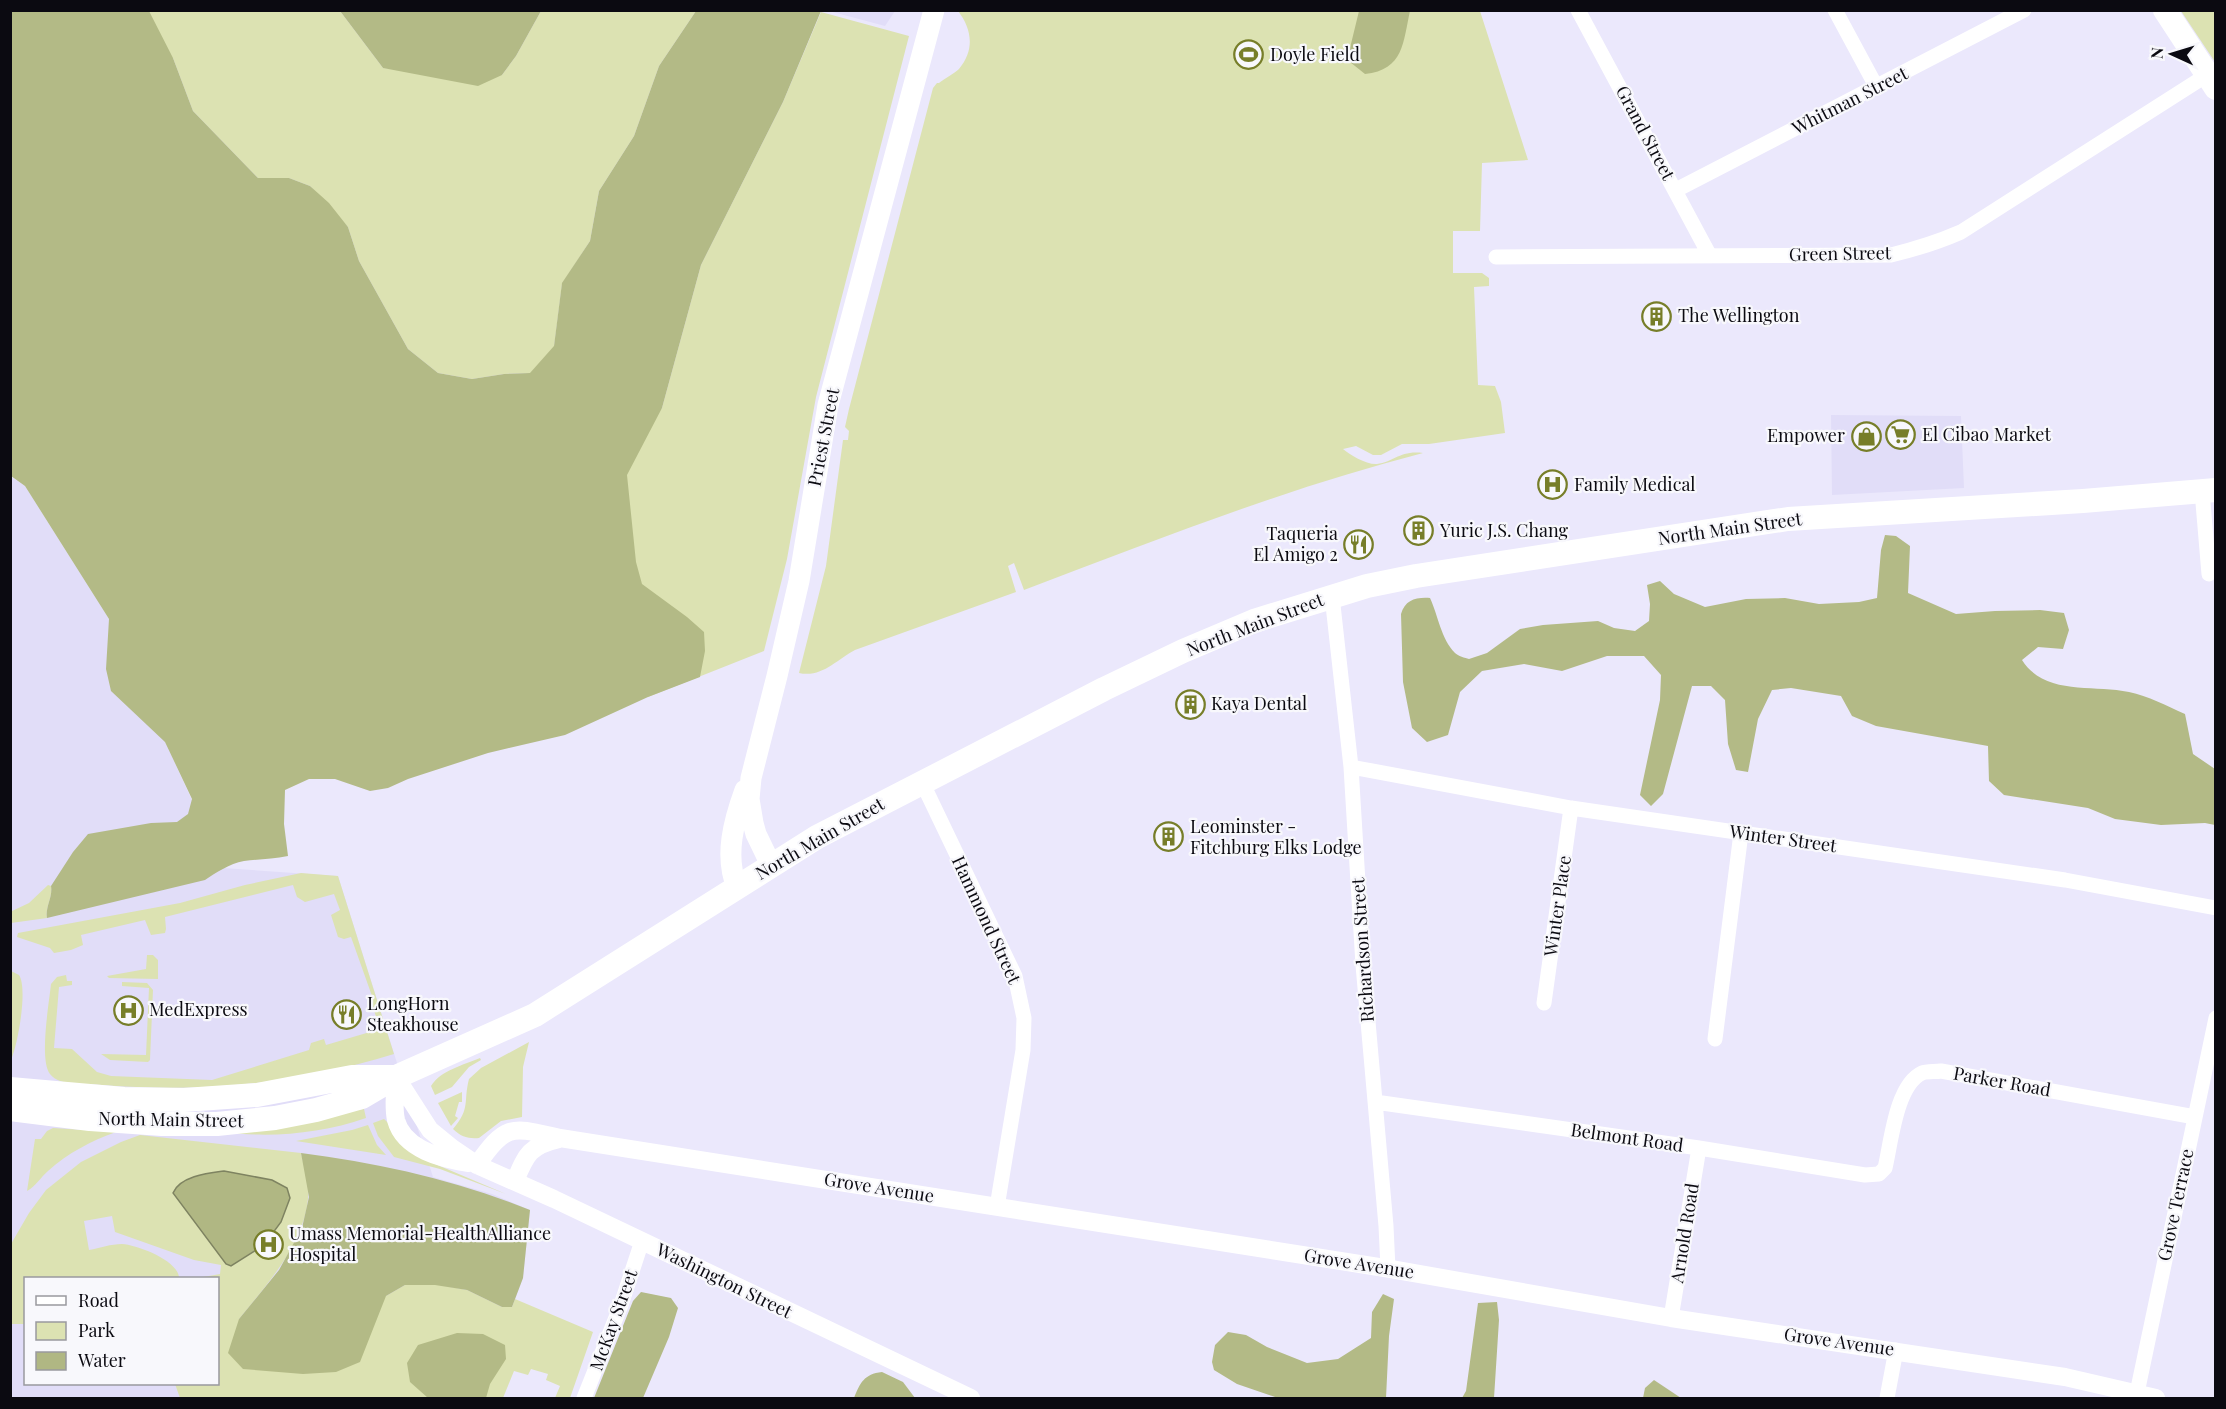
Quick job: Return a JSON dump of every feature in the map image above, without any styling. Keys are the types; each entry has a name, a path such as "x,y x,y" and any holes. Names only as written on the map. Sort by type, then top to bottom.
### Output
{"main road":[{"name":"Priest Street","path":"771,865 753,823 750,800 751,778 799,581 828,405 934,10"},
{"path":"2164,10 2211,81"},
{"name":"North Main Street","path":"10,1108 90,1119 162,1124 251,1122 316,1110 362,1097 396,1077 479,1042 535,1015 817,837 922,782 1183,651 1254,621 1367,586 1416,576 1788,519 2209,491"},
{"path":"737,887 730,867 731,847 740,806 751,778"},
{"name":"North Main Street","path":"10,1089 132,1100 184,1100 257,1095 352,1077 396,1077"}],"street":[{"name":"Grand Street","path":"1578,10 1710,256"},
{"path":"1835,10 1877,88"},
{"name":"Whitman Street","path":"1676,190 2024,10"},
{"name":"Green Street","path":"1496,257 1892,255 1938,242 1961,231 2211,81"},
{"path":"2209,491 2209,574"},
{"name":"Richardson Street","path":"1332,596 1351,767 1363,965 1388,1268"},
{"name":"Winter Street","path":"1351,767 1571,808 2065,880 2216,908"},
{"name":"Hammond Street","path":"922,782 1015,976 1022,1006 1023,1050 997,1207"},
{"name":"Winter Place","path":"1544,1003 1571,808"},
{"path":"1715,1039 1741,833"},
{"name":"Grove Terrace","path":"2137,1393 2216,1018"},
{"name":"Parker Road","path":"1879,1174 1885,1168 1902,1095 1910,1082 1923,1073 1941,1071 2195,1117"},
{"name":"Washington Street","path":"396,1077 396,1118 404,1135 412,1143 436,1155 477,1164"},
{"name":"Washington Street","path":"396,1077 430,1130 477,1164 971,1398"},
{"name":"Belmont Road","path":"1375,1102 1699,1148 1857,1174 1879,1174"},
{"name":"Grove Avenue","path":"477,1164 495,1140 512,1131 522,1130 560,1138 1388,1268 1671,1318 2065,1377 2156,1398"},
{"path":"515,1181 529,1152 540,1144 560,1138"},
{"name":"Arnold Road","path":"1671,1318 1699,1148"},
{"name":"McKay Street","path":"585,1398 621,1305 642,1242"},
{"path":"1887,1398 1896,1350"}],"shaded area":[{"path":"11,10 149,11 173,58 193,111 258,178 289,178 310,186 329,203 348,227 359,261 408,349 438,373 472,379 530,373 554,346 562,283 590,241 599,191 634,136 659,66 696,11 821,11 783,102 701,265 662,408 627,475 636,562 642,584 704,632 705,651 700,677 648,697 565,735 488,753 408,779 388,788 370,791 335,779 309,779 285,790 284,824 288,856 239,862 205,880 47,918 51,886 88,834 151,823 177,822 188,814 192,799 165,742 111,691 106,669 109,619 25,486 11,476"},
{"path":"895,10 885,26 829,11"},
{"path":"340,11 541,11 516,56 502,75 478,86 383,68"},
{"path":"1359,11 1410,11 1403,44 1395,60 1388,67 1365,74 1350,62 1350,48"},
{"path":"1831,415 1961,416 1964,488 1832,495"},
{"path":"10,476 25,486 109,619 223,868 338,876 433,1177 492,1194 530,1210 523,1278 478,1398 11,1398"},
{"path":"1885,535 1896,536 1910,546 1908,593 1956,614 2040,610 2064,613 2069,630 2063,649 2038,647 2022,660 2043,679 2056,684 2129,692 2185,714 2193,754 2215,769 2215,825 2205,823 2161,825 2115,819 2088,808 2004,795 1989,781 1988,746 1876,726 1852,716 1841,696 1791,688 1772,690 1758,719 1748,772 1736,770 1728,744 1725,700 1711,686 1692,686 1663,794 1651,806 1640,795 1660,700 1661,675 1644,656 1607,656 1562,671 1524,664 1482,671 1460,692 1448,735 1427,742 1412,728 1403,682 1401,614 1405,605 1412,600 1430,598 1450,647 1456,654 1469,659 1487,653 1520,629 1543,625 1598,621 1614,628 1635,631 1649,621 1650,604 1647,585 1660,581 1674,594 1705,607 1746,599 1785,598 1819,604 1859,602 1877,598 1881,550"},
{"path":"301,1153 359,1162 446,1181 530,1210 523,1278 512,1307 502,1307 467,1290 435,1285 405,1285 386,1296 360,1362 336,1372 303,1374 243,1369 228,1353 239,1319 279,1270 302,1228 309,1197"},
{"path":"641,1292 671,1298 678,1308 669,1337 643,1398 594,1398 633,1301"},
{"path":"1383,1294 1394,1299 1389,1336 1386,1398 1278,1398 1237,1384 1214,1370 1212,1362 1215,1345 1228,1332 1246,1335 1267,1347 1307,1363 1338,1359 1371,1338 1372,1312"},
{"path":"1497,1302 1499,1320 1494,1398 1462,1398 1466,1391 1478,1303"},
{"path":"457,1333 483,1334 505,1345 506,1359 490,1384 486,1398 428,1398 410,1382 407,1363 418,1345"},
{"path":"882,1372 903,1382 915,1398 854,1398 858,1388 867,1377"},
{"path":"1654,1380 1681,1398 1643,1398 1645,1388"}],"green space":[{"path":"11,11 340,11 383,68 502,75 516,56 541,11 696,11 659,66 634,136 599,191 590,241 562,284 554,347 531,373 472,379 438,373 408,349 359,261 348,227 310,186 289,178 258,178 193,111 173,58"},
{"name":"Doyle Field","path":"958,11 1480,11 1528,160 1482,163 1480,231 1453,231 1453,273 1482,273 1489,278 1489,286 1474,287 1478,385 1495,386 1501,402 1505,433 1429,444 1402,444 1381,455 1373,455 1356,446 1343,449 1373,464 1383,463 1408,453 1423,453 1272,499 1024,590 1014,563 1008,566 1016,592 855,650 822,671 799,673 826,566 843,440 848,440 849,431 845,427 849,409 933,88 959,69 968,54 969,32"},
{"path":"2181,11 2215,11 2215,62"},
{"path":"821,12 909,36 816,397 787,559 764,651 648,697 556,535 662,408 701,265 783,102"},
{"path":"301,873 338,876 394,1054 322,1073 214,1087 74,1084 60,1081 50,1074 45,1057 45,1045 51,984 57,977 66,975 67,981 72,981 72,985 59,987 54,1048 72,1049 97,1072 111,1076 212,1080 309,1050 311,1043 324,1039 326,1045 380,1029 370,998 372,996 351,937 344,939 338,937 331,915 340,910 334,894 305,902 297,897 293,885 165,917 165,933 151,935 145,920 81,935 83,945 54,953 50,948 17,937 18,933 180,903 245,885"},
{"path":"48,885 51,886 51,894 47,918 11,923 10,912 29,903"},
{"path":"147,955 153,955 158,960 158,979 109,978 107,976 146,969"},
{"path":"11,971 19,975 23,992 19,1030 11,1060"},
{"path":"122,982 147,983 153,990 150,1060 148,1062 110,1060 101,1054 146,1055 149,988 122,986"},
{"path":"529,1042 523,1067 522,1117 501,1121 479,1138 465,1137 456,1132 453,1129 464,1110 469,1079 481,1068"},
{"path":"480,1058 481,1060 469,1067 452,1087 435,1095 431,1086 435,1080 453,1069"},
{"path":"462,1092 462,1102 459,1102 455,1116 458,1118 451,1126 438,1103"},
{"path":"364,1109 366,1118 313,1131 258,1135 222,1132"},
{"path":"384,1119 428,1161 506,1194 440,1169 394,1157 378,1136 373,1123"},
{"path":"368,1125 377,1145 386,1155 296,1141 352,1130"},
{"path":"53,1128 116,1132 72,1153 45,1173 27,1191 35,1139 41,1139 47,1131"},
{"name":"Umass Memorial-HealthAlliance Hospital","path":"140,1135 301,1153 308,1199 299,1233 282,1264 239,1319 386,1296 405,1285 435,1284 467,1290 502,1307 512,1307 515,1299 593,1332 570,1398 555,1398 560,1386 546,1380 548,1374 531,1369 528,1375 514,1371 503,1398 180,1398 175,1385 219,1385 219,1277 204,1277 220,1274 221,1265 194,1260 115,1232 112,1216 84,1221 89,1250 118,1244 138,1247 165,1260 177,1272 179,1277 24,1277 24,1324 11,1324 11,1244 29,1213 46,1190 81,1162"}],"water":[{"path":"224,1171 272,1180 287,1188 290,1198 281,1222 264,1245 231,1266 226,1264 173,1193 188,1179"}],"place":[{"name":"Doyle Field","path":"1249,55"},
{"name":"The Wellington","path":"1657,316"},
{"name":"El Cibao Market","path":"1901,435"},
{"name":"Empower","path":"1866,436"},
{"name":"Family Medical","path":"1553,485"},
{"name":"Yuric J.S. Chang","path":"1419,531"},
{"name":"Taqueria El Amigo 2","path":"1359,544"},
{"name":"Kaya Dental","path":"1190,704"},
{"name":"Leominster - Fitchburg Elks Lodge","path":"1169,837"},
{"name":"MedExpress","path":"128,1010"},
{"name":"LongHorn Steakhouse","path":"346,1014"},
{"name":"Umass Memorial-HealthAlliance Hospital","path":"268,1244"}]}
